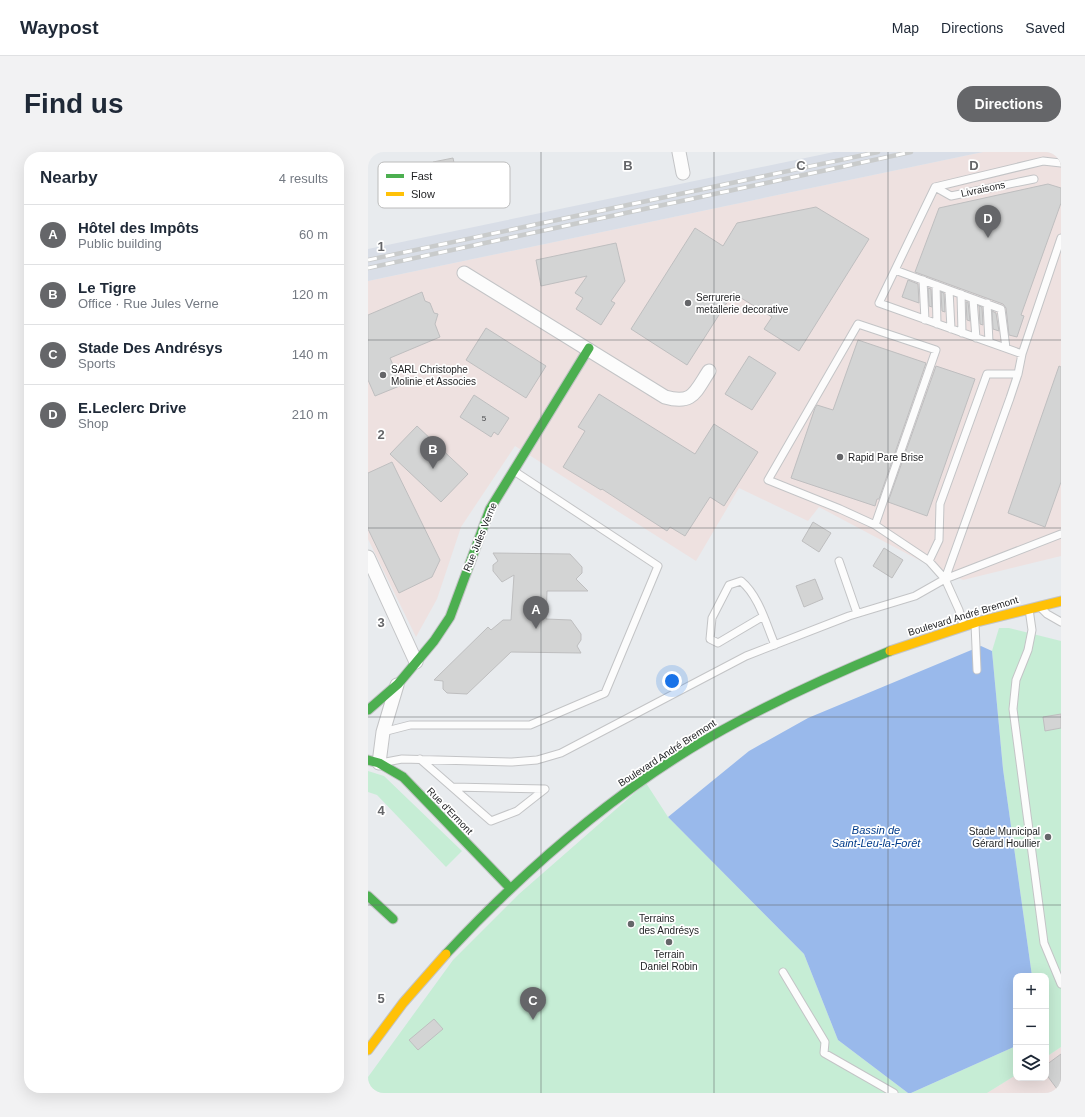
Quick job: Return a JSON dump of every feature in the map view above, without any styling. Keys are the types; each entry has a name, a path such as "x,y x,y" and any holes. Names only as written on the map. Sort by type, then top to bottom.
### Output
{"street":[{"path":"679,152 683,173"},
{"path":"464,272 589,348 665,397 677,400 688,399 695,393 709,371"},
{"name":"Rue Jules Verne","path":"368,710 398,684 434,641 450,617 476,543 490,509 589,348"},
{"path":"368,558 416,662"},
{"name":"Boulevard André Bremont","path":"368,1050 424,979 510,888 560,844 618,798 668,763 724,728 779,699 841,670 904,646 975,622 1061,601"},
{"name":"Rue Jules Verne","path":"373,762 398,684"},
{"name":"Rue d'Ermont","path":"373,762 403,778 510,888"},
{"path":"368,896 393,918"}],"lane":[{"path":"1022,354 879,303 935,187 1043,161 1061,163"},
{"name":"Livraisons","path":"935,187 951,196 1034,179"},
{"path":"945,579 1018,374 1022,354 1061,238"},
{"path":"895,270 1001,309 1006,348"},
{"path":"923,280 925,320"},
{"path":"936,285 936,324"},
{"path":"949,290 951,329"},
{"path":"961,294 962,333"},
{"path":"973,299 976,338"},
{"path":"987,304 989,342"},
{"path":"875,525 936,350 858,324 768,480 875,525 929,561 945,579 963,626"},
{"path":"929,561 939,540 940,504 987,374 1018,374"},
{"path":"383,732 410,725 530,725 605,693 658,566 513,470"},
{"path":"373,762 420,759 512,762 537,760 561,753 746,656 857,613 915,596 945,579 1061,534"},
{"path":"839,561 857,613"},
{"path":"762,617 718,642 710,639 712,618 729,585 741,581 750,589 775,645"},
{"path":"1039,606 1047,614 1061,622"},
{"path":"1029,608 1032,630 1028,650 1016,680 1013,709 1044,942 1061,984"},
{"path":"975,622 977,670"},
{"path":"420,759 452,787 491,821 517,811 546,789 452,787"},
{"path":"783,972 825,1042 824,1052 894,1093"}],"shaded area":[{"path":"834,152 983,152 368,281 368,249"},
{"path":"983,152 1061,152 1061,556 963,580 917,559 819,507 808,521 739,488 696,561 515,446 461,527 437,599 416,637 368,539 368,281"},
{"path":"1061,1047 1061,1093 987,1093 1013,1077 1013,1081 1049,1081 1049,1055"}],"green space":[{"path":"999,628 1009,628 1061,641 1061,1047 1049,1055 1049,973 1032,973 1003,769 992,651"},
{"path":"368,771 384,776 462,851 446,867 377,795 368,792"},
{"name":"Terrains des Andrésys","path":"646,783 668,817 804,954 838,1040 908,1093 368,1093 368,1077 453,960 519,894"},
{"path":"1013,1047 1013,1077 987,1093 911,1093"}],"water":[{"name":"Bassin de Saint-Leu-la-Forêt","path":"981,646 992,651 1003,769 1032,973 1013,973 1013,1047 911,1093 908,1093 838,1040 804,954 668,817 749,751 808,718"}],"building":[{"path":"453,158 454,162 433,162"},
{"path":"1048,184 1061,188 1061,203 1021,315 1024,316 1017,337 1009,335 1006,308 1003,304 915,272 939,208"},
{"path":"816,207 869,239 799,351 764,329 772,317 733,293 687,365 631,329 695,228 723,246 737,223"},
{"path":"616,243 625,281 611,301 615,303 601,325 576,309 583,298 575,293 587,276 541,286 536,260"},
{"path":"908,280 918,284 919,303 902,297"},
{"path":"928,288 931,289 932,307 929,306"},
{"path":"422,292 425,301 430,303 434,313 438,314 435,324 440,337 390,358 402,385 375,396 368,380 368,315"},
{"path":"941,292 944,293 945,312 942,311"},
{"path":"966,302 968,302 970,321 967,320"},
{"path":"979,306 982,307 983,325 980,324"},
{"path":"992,311 996,313 999,331 993,329"},
{"path":"486,328 546,366 526,398 466,360"},
{"path":"858,340 926,363 879,499 877,499 875,506 791,478 815,408 817,405 833,410"},
{"path":"749,356 776,373 752,410 725,394"},
{"path":"936,366 975,379 927,516 888,502"},
{"path":"1059,366 1061,367 1061,482 1045,527 1008,513"},
{"path":"599,394 695,454 714,424 758,452 724,506 710,497 685,536 670,527 667,531 602,489 601,490 563,467 585,431 578,427"},
{"path":"474,395 509,418 498,435 494,432 491,437 460,417"},
{"path":"417,426 468,474 441,502 390,454"},
{"path":"392,462 440,560 432,577 399,593 368,529 368,473"},
{"path":"813,522 831,533 819,552 802,541"},
{"path":"884,548 903,560 892,578 873,566"},
{"path":"493,553 570,554 582,567 582,573 576,579 588,591 547,591 546,619 571,620 581,634 581,640 577,646 581,653 511,652 467,694 447,693 443,689 443,681 434,680 488,627 491,630 503,620 511,620 514,575 502,582 493,571 493,565 498,561"},
{"path":"815,579 823,599 804,607 796,586"},
{"path":"1061,714 1061,728 1045,731 1043,717"},
{"path":"434,1019 443,1029 418,1050 409,1040"},
{"path":"1061,1054 1061,1093 1049,1078 1049,1063"}],"railway":[{"path":"368,260 878,152"},
{"path":"368,268 911,152"}],"traffic: fast":[{"path":"368,710 398,684 434,641 450,617 490,509 589,348"},
{"path":"446,954 512,887 547,855 621,796 660,768 700,743 759,710 890,651"},
{"path":"368,760 379,763 403,777 510,888"},
{"path":"368,896 393,919"}],"traffic: slow":[{"path":"890,651 977,622 1061,601"},
{"path":"368,1050 403,1003 446,954"}],"place":[{"name":"E.Leclerc Drive","path":"988,238"},
{"name":"Serrurerie metallerie decorative","path":"688,303"},
{"name":"SARL Christophe Molinie et Associes","path":"383,375"},
{"name":"Rapid Pare Brise","path":"840,457"},
{"name":"Le Tigre","path":"433,469"},
{"name":"Hôtel des Impôts","path":"536,629"},
{"name":"Stade Municipal Gérard Houllier","path":"1048,837"},
{"name":"Terrains des Andrésys","path":"631,924"},
{"name":"Terrain Daniel Robin","path":"669,942"},
{"name":"Stade Des Andrésys","path":"533,1020"}]}
